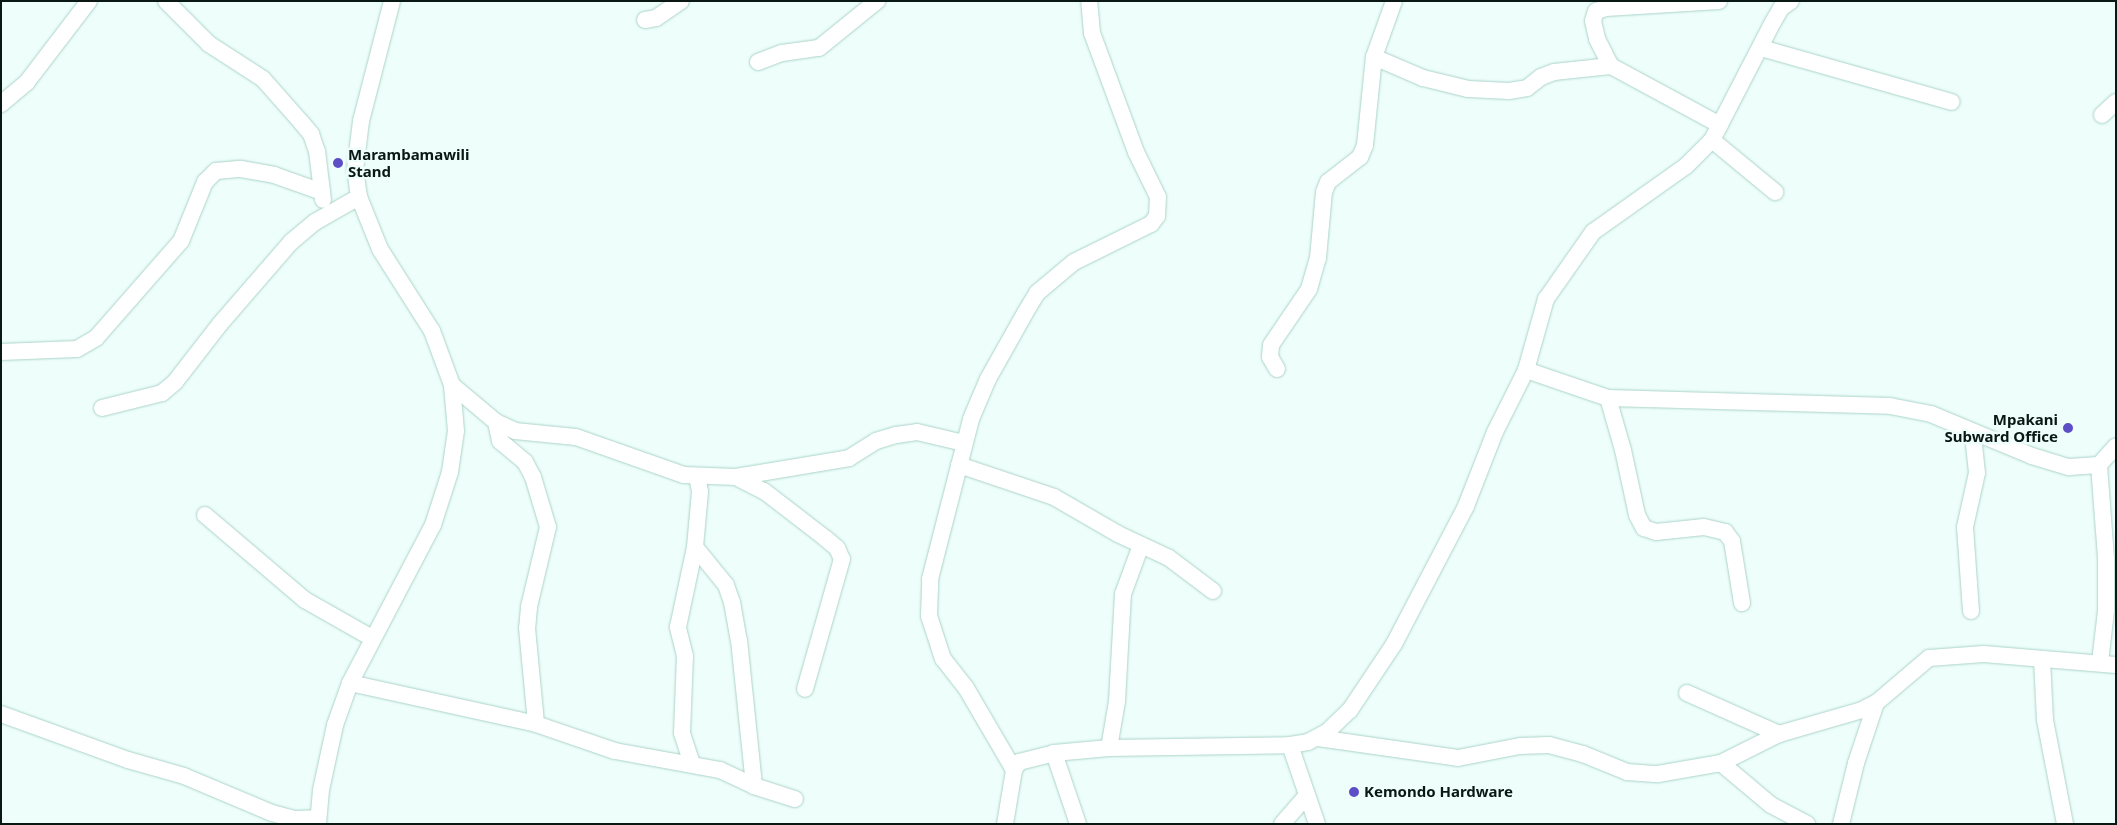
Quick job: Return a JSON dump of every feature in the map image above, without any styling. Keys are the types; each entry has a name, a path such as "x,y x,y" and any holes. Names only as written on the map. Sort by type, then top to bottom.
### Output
{"street":[{"path":"1,104 27,82 89,1"},
{"path":"166,1 209,44 242,63 263,79 311,134 317,151 325,216"},
{"path":"1,714 128,760 184,776 272,812 295,819 318,821 335,725 350,683 372,638 433,525 450,472 456,431 452,385 432,331 380,249 359,197 355,170 361,121 392,1"},
{"path":"645,20 656,18 681,1"},
{"path":"758,62 782,53 819,48 877,1"},
{"path":"1014,770 966,688 943,659 930,616 930,578 964,443 988,379 1037,294 1074,262 1151,224 1157,216 1158,197 1136,152 1092,32 1089,1"},
{"path":"1276,369 1270,358 1271,345 1309,289 1318,258 1324,192 1328,182 1360,157 1365,145 1374,57 1394,1"},
{"path":"1719,1 1596,10 1593,21 1597,39 1611,66 1720,125"},
{"path":"1318,738 1350,710 1394,644 1466,506 1495,432 1526,370 1546,299 1593,232 1686,166 1712,140 1781,8 1791,1"},
{"path":"1761,48 1952,102"},
{"path":"1374,57 1423,78 1468,89 1509,91 1527,88 1554,72 1611,66"},
{"path":"2102,115 2116,102"},
{"path":"1712,140 1775,192"},
{"path":"1,352 77,350 88,345 111,325 181,241 205,182 216,171 241,169 274,175 322,192"},
{"path":"102,408 162,393 176,382 272,262 325,216 359,197"},
{"path":"1526,370 1608,398 1890,406 1932,414 1973,434 2069,467 2099,465 2116,446"},
{"path":"452,385 496,422 515,431 576,437 665,470 697,476 736,477 850,458 876,441 896,435 917,432 964,443"},
{"path":"1608,398 1637,515 1644,528 1656,532 1704,527 1725,532 1732,541 1742,603"},
{"path":"496,422 500,441 525,462 533,477 548,527 529,607 527,628 536,724"},
{"path":"1971,611 1965,527 1977,472 1973,434"},
{"path":"959,465 1054,498 1169,558 1213,590"},
{"path":"1005,824 1014,770 1020,762 1054,753 1109,748 1290,745 1318,738 1458,758 1520,746 1549,745 1584,754 1627,772 1658,774 1721,763 1778,734 1876,703 1918,664 1929,658 1976,654 2108,664 2104,637 2106,559 2099,465"},
{"path":"692,764 682,733 685,656 678,627 695,546 694,525 700,492 697,476"},
{"path":"736,477 764,491 825,538 837,548 842,559 805,689"},
{"path":"205,515 304,600 372,638"},
{"path":"1109,748 1117,702 1123,594 1141,545"},
{"path":"695,546 726,585 732,602 739,640 740,680 754,786"},
{"path":"2104,637 2116,612"},
{"path":"2042,659 2045,720 2065,824"},
{"path":"350,683 536,724 615,751 720,770 754,786 795,799"},
{"path":"1687,693 1778,734"},
{"path":"1841,824 1856,763 1876,703"},
{"path":"1290,745 1317,824"},
{"path":"1054,753 1078,824"},
{"path":"1721,763 1771,805 1807,824"},
{"path":"1282,824 1306,796"}],"place":[{"name":"Marambamawili Stand","path":"338,163"},
{"name":"Mpakani Subward Office","path":"2068,428"},
{"name":"Kemondo Hardware","path":"1354,792"}]}
